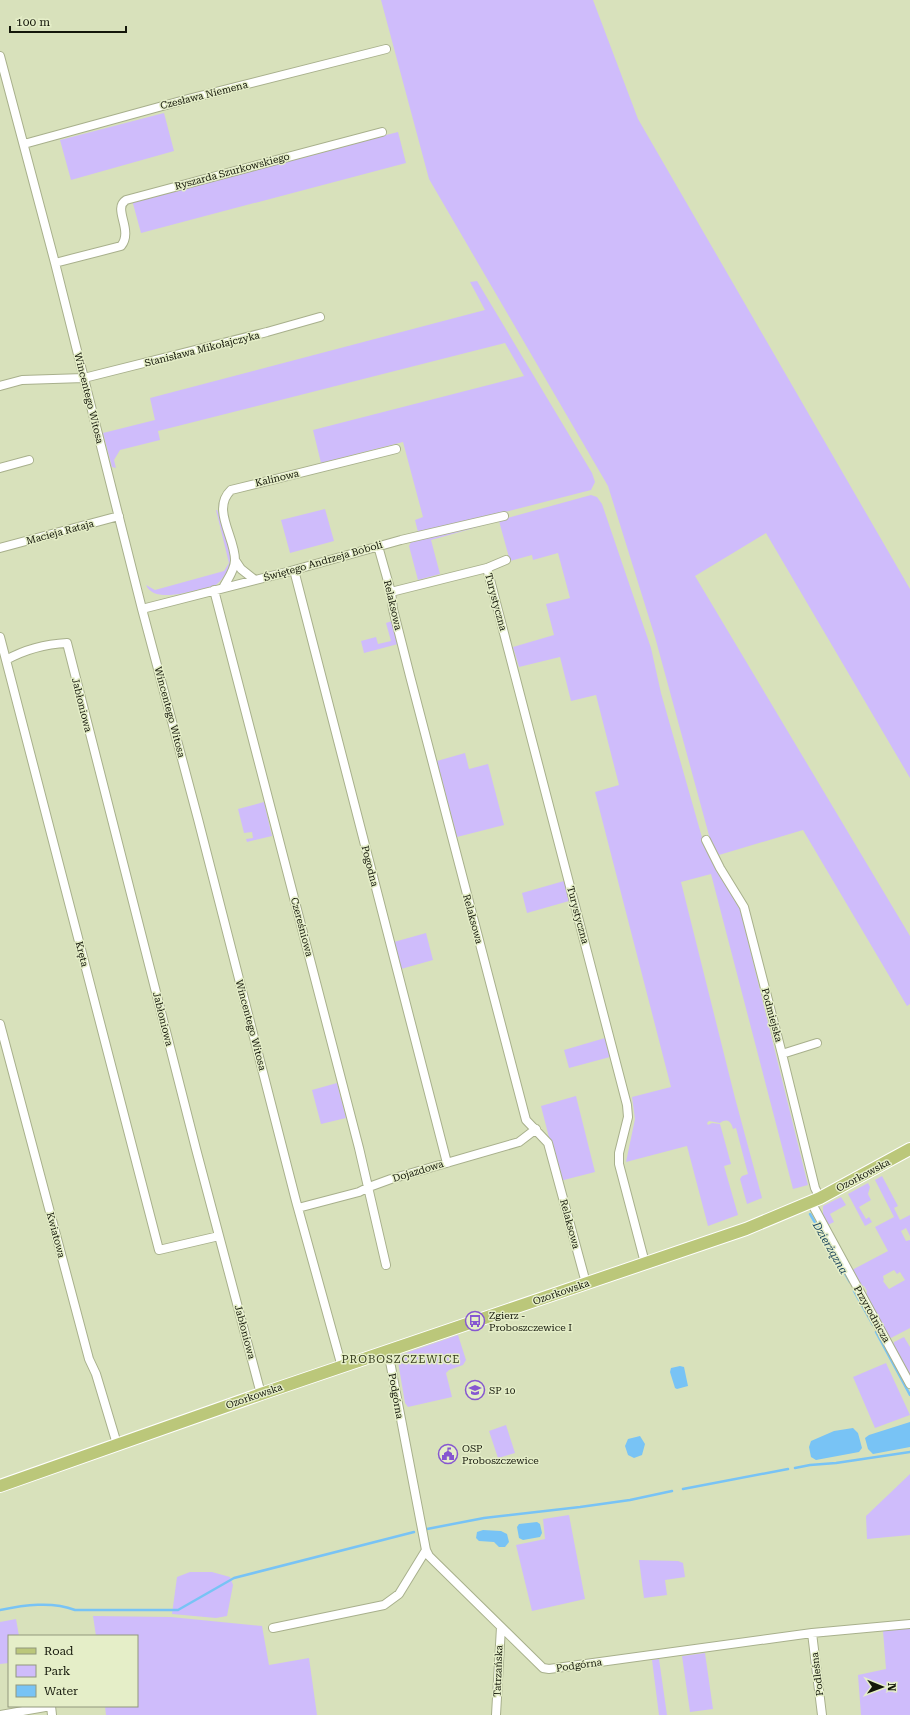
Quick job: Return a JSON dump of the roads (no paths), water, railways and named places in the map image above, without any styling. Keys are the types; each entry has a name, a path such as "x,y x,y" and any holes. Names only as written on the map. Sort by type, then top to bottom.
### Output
{"main road":[{"name":"Ozorkowska","path":"0,1486 261,1394 760,1224 816,1200 910,1150"}],"street":[{"name":"Czesława Niemena","path":"24,144 188,99 386,49"},
{"name":"Wincentego Witosa","path":"0,56 55,263 142,609 198,819 298,1208 342,1367"},
{"name":"Ryszarda Szurkowskiego","path":"55,263 117,248 124,242 126,229 121,207 122,202 126,200 382,132"},
{"name":"Stanisława Mikołajczyka","path":"0,386 22,380 84,378 320,317"},
{"name":"Kalinowa","path":"255,580 241,569 235,560 222,506 224,496 231,490 396,449"},
{"path":"0,468 29,460"},
{"name":"Macieja Rataja","path":"0,548 119,516"},
{"name":"Świętego Andrzeja Boboli","path":"142,609 294,570 378,546 504,516"},
{"name":"Relaksowa","path":"378,546 391,592 393,609 410,676 526,1120 548,1143 586,1284"},
{"path":"222,588 229,578 235,560"},
{"path":"391,592 487,568 506,560"},
{"name":"Turystyczna","path":"487,568 627,1105 628,1118 619,1153 619,1164 645,1263"},
{"name":"Pogodna","path":"294,570 447,1163"},
{"name":"Czereśniowa","path":"214,590 369,1187 386,1265"},
{"path":"0,637 6,660"},
{"name":"Jabłoniowa","path":"6,660 23,652 50,645 66,643 261,1394"},
{"name":"Kręta","path":"6,660 158,1250 219,1236"},
{"name":"Podmiejska","path":"706,840 720,868 744,907 815,1188 816,1200"},
{"name":"Kwiatowa","path":"0,1024 87,1351 96,1374 117,1444"},
{"path":"782,1054 817,1043"},
{"name":"Dojazdowa","path":"298,1208 359,1192 369,1187 519,1142 536,1129"},
{"name":"Przyrodnicza","path":"816,1200 910,1384"},
{"name":"Podgórna","path":"388,1351 426,1550 429,1556 543,1668 549,1669 812,1633 910,1624"},
{"path":"273,1628 384,1605 398,1594 426,1550"},
{"name":"Tatrzańska","path":"496,1715 501,1627"},
{"name":"Podleśna","path":"812,1633 822,1715"},
{"path":"0,1715 45,1707"}],"water":[{"path":"680,1366 684,1367 688,1386 677,1389 675,1388 670,1372 671,1368"},
{"path":"910,1422 910,1447 873,1454 868,1449 865,1438 869,1435"},
{"path":"853,1428 858,1433 862,1448 859,1452 816,1460 811,1457 809,1447 811,1441 834,1431"},
{"path":"640,1436 645,1444 642,1455 634,1458 628,1455 625,1446 628,1439"},
{"path":"537,1522 540,1524 542,1533 540,1537 523,1540 519,1538 517,1527 519,1524"},
{"path":"483,1530 501,1531 507,1534 509,1542 505,1547 499,1547 494,1542 479,1541 476,1538 477,1532"}],"waterway":[{"name":"Dzierżązna","path":"810,1214 850,1282"},
{"name":"Dzierżązna","path":"854,1291 873,1325"},
{"name":"Dzierżązna","path":"876,1332 910,1395"},
{"path":"795,1468 910,1452"},
{"path":"683,1489 788,1469"},
{"path":"427,1529 484,1518 630,1500 672,1491"},
{"path":"0,1610 28,1605 57,1606 75,1610 178,1610 234,1578 414,1532"}],"place":[{"name":"Zgierz - Proboszczewice I","path":"475,1321"},
{"name":"SP 10","path":"475,1390"},
{"name":"OSP Proboszczewice","path":"448,1454"}],"district":[{"name":"PROBOSZCZEWICE","path":"401,1359"}]}
